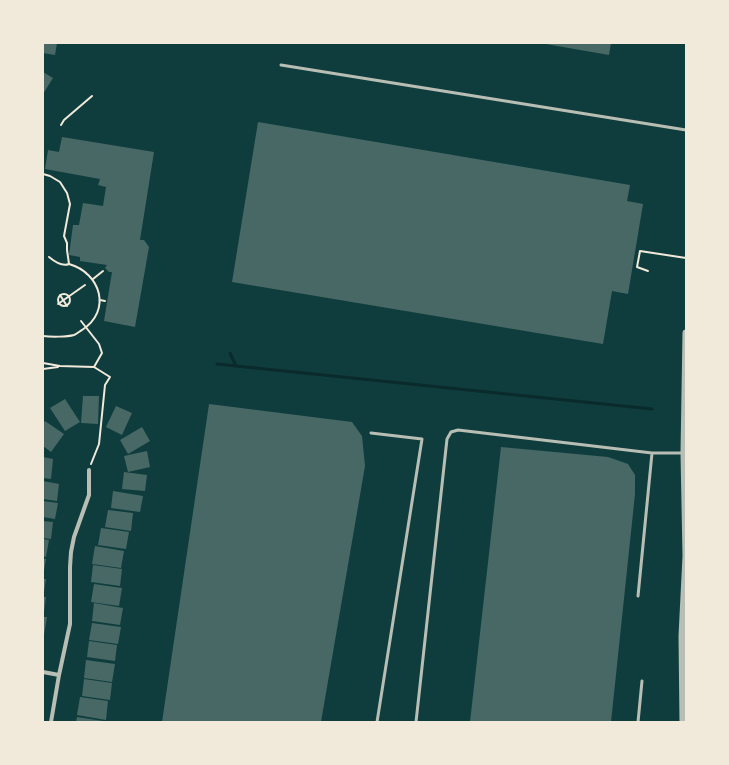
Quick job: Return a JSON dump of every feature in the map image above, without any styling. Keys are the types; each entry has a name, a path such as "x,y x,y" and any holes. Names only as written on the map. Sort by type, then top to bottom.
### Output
{"street":[{"path":"683,722 686,556 686,333"},
{"path":"51,722 70,624 71,552 74,537 89,495 89,470"},
{"path":"43,672 59,675"}],"lane":[{"path":"282,65 686,130"},
{"path":"416,722 447,439 451,432 458,430 499,434 652,453 685,453"},
{"path":"372,433 422,439 377,722"},
{"path":"638,596 652,453"},
{"path":"638,722 642,681"}],"path":[{"path":"61,125 64,120 92,96"},
{"path":"43,174 60,182 67,193 70,204 64,236 67,243 66,250 70,264"},
{"path":"648,272 637,267 640,251 686,258"},
{"path":"43,336 74,335 87,327 98,314 100,300 93,279 85,270 70,264 58,264 49,257"},
{"path":"93,279 103,271"},
{"path":"58,304 85,285"},
{"path":"60,295 66,294 69,297"},
{"path":"60,295 67,306"},
{"path":"58,304 57,299 60,295"},
{"path":"67,306 70,300 69,297"},
{"path":"100,300 106,301"},
{"path":"58,304 61,306 67,306"},
{"path":"81,320 99,344 102,353 94,367"},
{"path":"43,363 60,366 94,367 110,377 105,385 99,444 89,470"},
{"path":"43,369 60,366"}],"building":[{"path":"43,43 57,43 55,55 43,53"},
{"path":"540,43 611,43 609,55"},
{"path":"43,72 53,78 43,94"},
{"path":"258,122 630,185 627,201 643,204 628,294 612,291 603,344 232,282"},
{"path":"62,137 154,152 140,240 144,240 149,247 135,327 104,321 112,272 109,272 105,268 107,265 80,261 80,257 69,255 73,225 79,225 83,203 103,206 106,187 98,185 100,179 45,169 48,150 59,152"},
{"path":"83,396 99,396 98,424 81,423"},
{"path":"65,399 80,422 65,431 50,408"},
{"path":"209,404 352,422 362,436 365,466 321,722 162,722"},
{"path":"116,406 132,413 122,435 106,427"},
{"path":"45,421 64,434 51,452 43,446 43,424"},
{"path":"142,427 150,441 128,454 120,440"},
{"path":"501,447 608,457 628,464 635,475 635,494 611,722 470,722"},
{"path":"147,451 150,467 128,472 124,456"},
{"path":"43,457 53,459 51,479 43,478"},
{"path":"124,472 147,475 145,491 122,489"},
{"path":"43,481 59,484 57,501 43,499"},
{"path":"113,491 143,496 140,512 111,508"},
{"path":"43,501 58,503 55,519 43,517"},
{"path":"108,510 133,513 131,531 105,527"},
{"path":"43,521 53,522 51,539 43,538"},
{"path":"101,528 129,532 126,549 98,545"},
{"path":"43,539 49,540 46,557 43,556"},
{"path":"95,546 124,551 121,568 92,564"},
{"path":"43,559 46,559 44,571 43,571"},
{"path":"93,565 122,569 120,586 91,582"},
{"path":"43,579 46,579 44,592 43,592"},
{"path":"94,584 122,588 119,606 91,602"},
{"path":"43,597 46,597 44,612 43,612"},
{"path":"94,603 123,608 120,625 92,621"},
{"path":"43,617 47,617 44,635 43,635"},
{"path":"92,623 121,627 118,644 89,640"},
{"path":"89,641 117,645 115,661 87,657"},
{"path":"86,660 115,664 112,682 84,678"},
{"path":"84,679 112,683 110,700 82,696"},
{"path":"80,697 108,701 106,720 77,715"},
{"path":"77,717 103,721 103,722 76,722"}],"waterway":[{"path":"230,353 236,366"},
{"path":"217,364 652,409"}]}
